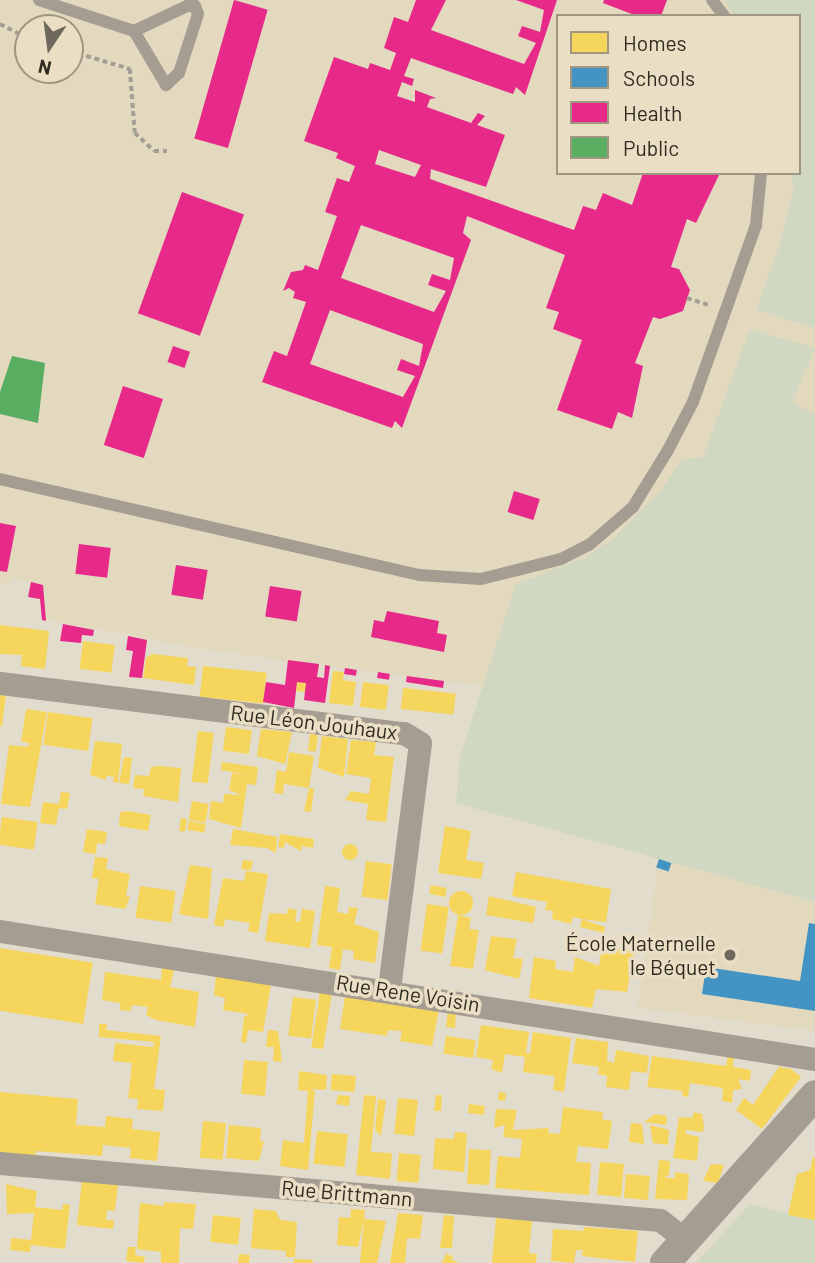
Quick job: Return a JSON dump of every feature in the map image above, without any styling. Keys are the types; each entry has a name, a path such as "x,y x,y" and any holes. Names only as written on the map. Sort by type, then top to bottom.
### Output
{"street":[{"name":"Rue Léon Jouhaux","path":"0,683 404,733 420,743 389,990"},
{"name":"Rue Rene Voisin","path":"0,931 815,1059"},
{"path":"665,1263 815,1096"},
{"name":"Rue Brittmann","path":"0,1163 660,1220 686,1240"}],"lane":[{"path":"39,0 134,31 166,85 179,73 198,14 195,6 187,6 134,31"},
{"path":"0,480 419,575 453,579 509,575 589,545 633,507 693,402 756,225 761,175"}],"path":[{"path":"84,55 130,69 135,133 153,151 167,152"},
{"path":"687,298 726,312"}],"shaded area":[{"path":"0,0 815,0 815,1031 637,1008 659,859 456,803 460,756 483,686 206,650 46,620 43,585 14,578 13,583 0,583"}],"green space":[{"path":"724,0 815,0 815,328 756,310 779,246 793,191 792,175 801,175 801,14 734,14"},
{"path":"750,329 815,348 792,403 815,414 815,902 456,803 460,756 516,584 584,558 615,537 661,490 682,459 703,457"},
{"path":"750,1204 815,1220 815,1263 696,1263"}],"building: Homes":[{"path":"0,625 49,631 45,669 21,666 22,655 0,654"},
{"path":"83,641 115,645 111,673 80,669"},
{"path":"152,654 188,658 187,666 196,667 194,685 143,678 146,658"},
{"path":"203,666 267,673 263,704 200,697"},
{"path":"333,671 344,672 343,680 356,682 353,706 329,703"},
{"path":"297,682 306,683 305,692 296,691"},
{"path":"363,682 389,685 386,710 360,707"},
{"path":"403,688 456,694 454,714 401,709"},
{"path":"0,695 6,696 2,726 0,726"},
{"path":"26,709 47,712 30,807 1,804 9,745 28,747 29,743 21,742"},
{"path":"48,712 93,718 88,751 43,745"},
{"path":"226,727 252,730 249,754 223,751"},
{"path":"261,729 292,732 285,764 257,756"},
{"path":"198,731 214,733 208,784 192,782"},
{"path":"310,734 318,735 316,752 308,751"},
{"path":"322,736 348,739 344,777 318,768"},
{"path":"351,740 376,742 374,755 394,757 386,822 366,820 368,804 345,800 351,791 369,794 371,778 346,774"},
{"path":"95,741 122,744 118,783 113,782 114,777 106,776 106,780 90,775"},
{"path":"289,752 314,756 309,788 284,784 283,794 274,793 277,770 286,772"},
{"path":"124,757 132,758 129,784 119,783"},
{"path":"222,762 258,767 256,785 247,784 241,828 209,819 211,801 223,803 224,794 242,795 229,790 232,773 248,775 221,770"},
{"path":"151,767 181,768 178,802 143,796 144,789 133,788 135,775 149,776"},
{"path":"309,788 314,789 311,812 304,811"},
{"path":"61,792 70,793 67,809 59,808 56,825 40,823 43,802 59,804"},
{"path":"192,801 209,804 205,823 189,820"},
{"path":"120,812 151,815 148,831 119,826"},
{"path":"2,817 38,822 34,850 0,845"},
{"path":"181,818 187,819 185,832 179,831"},
{"path":"189,821 206,824 204,833 187,830"},
{"path":"445,826 471,831 466,860 484,863 481,879 438,873"},
{"path":"87,829 107,832 105,844 97,843 96,854 83,852"},
{"path":"233,829 277,837 276,853 267,848 230,845"},
{"path":"280,834 314,839 313,848 302,846 301,851 285,842 284,848 278,847"},
{"path":"350,844 358,852 350,860 342,852"},
{"path":"95,857 108,858 106,869 130,874 126,896 130,897 125,909 95,904 99,879 92,878"},
{"path":"243,860 253,861 251,870 241,869"},
{"path":"366,861 392,864 387,900 362,897"},
{"path":"190,865 212,868 208,919 179,914"},
{"path":"246,871 268,874 258,933 248,931 250,923 225,919 224,927 214,925 223,878 244,881"},
{"path":"516,872 611,889 606,922 573,917 571,924 552,919 553,911 545,910 547,902 512,896"},
{"path":"431,885 447,888 445,897 429,894"},
{"path":"140,886 176,891 171,923 136,918"},
{"path":"325,886 340,888 337,912 348,914 349,907 358,908 354,924 379,932 375,963 353,959 354,951 343,949 340,970 329,968 332,947 317,945"},
{"path":"461,891 472,898 473,903 466,914 461,915 450,908 449,903 456,892"},
{"path":"489,896 536,907 533,923 486,915"},
{"path":"427,904 449,907 442,954 420,951"},
{"path":"288,908 297,910 295,921 300,922 302,909 315,911 310,948 265,941 269,913 287,914"},
{"path":"458,915 471,918 469,929 479,930 473,969 450,966"},
{"path":"582,919 605,927 604,933 580,927"},
{"path":"491,936 517,939 513,958 523,959 519,979 485,970"},
{"path":"602,946 634,951 627,992 596,989 592,1008 529,998 534,957 556,961 555,969 573,972 575,957 599,966"},
{"path":"0,948 93,963 83,1024 0,1011"},
{"path":"162,968 174,970 170,987 199,992 195,1027 156,1020 146,1015 148,1007 132,1005 131,1011 120,1010 120,1003 102,1000 105,972 161,980"},
{"path":"216,976 271,985 263,1032 248,1030 246,1043 241,1042 244,1017 249,1014 223,1010 225,998 214,995"},
{"path":"320,992 332,994 323,1049 311,1047"},
{"path":"345,996 439,1010 432,1046 400,1041 402,1031 388,1030 387,1036 340,1029"},
{"path":"293,997 316,1000 311,1039 288,1036"},
{"path":"448,1011 456,1013 455,1028 446,1027"},
{"path":"99,1024 107,1024 106,1030 161,1036 154,1089 165,1090 163,1111 137,1109 138,1099 128,1098 132,1063 113,1061 115,1043 153,1047 154,1042 99,1037"},
{"path":"481,1025 529,1032 526,1053 530,1053 533,1032 571,1038 564,1092 553,1090 555,1076 523,1072 525,1057 505,1054 502,1073 491,1069 493,1060 476,1057"},
{"path":"268,1030 278,1031 282,1062 273,1061 274,1047 266,1047"},
{"path":"446,1036 476,1040 473,1058 443,1054"},
{"path":"576,1038 608,1042 607,1061 614,1063 616,1050 649,1056 647,1073 631,1071 629,1090 606,1087 607,1076 598,1074 599,1067 572,1063"},
{"path":"728,1054 734,1055 733,1067 751,1070 750,1081 738,1079 742,1089 733,1090 732,1103 722,1101 723,1088 690,1083 688,1097 682,1096 683,1091 647,1087 652,1056 726,1066"},
{"path":"244,1060 268,1062 265,1096 241,1094"},
{"path":"779,1067 791,1069 801,1077 762,1129 736,1110 744,1098 753,1105"},
{"path":"299,1071 327,1075 326,1090 311,1089 315,1091 308,1170 280,1166 283,1140 304,1143 308,1091 298,1090"},
{"path":"332,1074 356,1076 355,1092 331,1090"},
{"path":"0,1092 78,1099 76,1125 105,1127 106,1116 133,1119 132,1129 160,1132 157,1161 130,1158 131,1148 103,1145 102,1156 36,1151 35,1156 0,1153"},
{"path":"499,1092 506,1093 505,1101 498,1100"},
{"path":"338,1095 350,1096 349,1106 336,1104"},
{"path":"364,1095 376,1096 371,1152 392,1153 390,1179 356,1175"},
{"path":"436,1095 442,1095 441,1111 434,1111"},
{"path":"398,1098 418,1100 414,1136 394,1134"},
{"path":"378,1099 386,1100 381,1136 375,1130"},
{"path":"469,1104 485,1106 484,1115 468,1113"},
{"path":"563,1107 603,1112 602,1119 612,1121 608,1149 578,1146 576,1162 591,1163 589,1195 495,1188 498,1156 520,1158 522,1139 503,1137 505,1125 494,1128 496,1109 517,1110 513,1130 549,1128 548,1133 560,1134"},
{"path":"694,1112 702,1114 703,1132 686,1130 686,1134 699,1137 697,1161 673,1158 679,1117 692,1118"},
{"path":"655,1114 667,1116 666,1125 644,1122"},
{"path":"203,1121 226,1123 223,1160 200,1158"},
{"path":"631,1123 642,1124 644,1144 629,1142"},
{"path":"229,1125 261,1128 260,1141 264,1141 259,1161 226,1158"},
{"path":"650,1125 669,1130 668,1145 653,1143"},
{"path":"317,1131 348,1134 344,1167 314,1164"},
{"path":"455,1132 467,1133 464,1172 433,1169 435,1138 454,1139"},
{"path":"469,1149 491,1150 489,1185 467,1184"},
{"path":"399,1153 421,1155 418,1183 397,1181"},
{"path":"813,1157 815,1220 788,1215 797,1174 810,1170"},
{"path":"659,1160 670,1161 669,1175 664,1178 675,1178 675,1172 689,1174 687,1200 655,1199"},
{"path":"600,1162 624,1164 621,1197 597,1195"},
{"path":"711,1164 724,1165 718,1183 703,1181"},
{"path":"626,1174 650,1176 648,1200 624,1198"},
{"path":"82,1181 118,1185 115,1211 107,1210 106,1220 114,1220 113,1229 77,1225"},
{"path":"6,1184 37,1191 35,1207 62,1210 63,1204 70,1205 65,1249 31,1245 30,1252 10,1250 11,1238 31,1240 34,1213 7,1214"},
{"path":"164,1202 196,1204 193,1229 180,1228 179,1263 161,1263 161,1252 137,1249 140,1203 164,1206"},
{"path":"254,1209 276,1211 280,1220 297,1222 295,1257 286,1257 286,1251 251,1248"},
{"path":"351,1209 365,1210 358,1247 337,1245 339,1217 350,1218"},
{"path":"398,1213 423,1215 420,1239 407,1238 405,1263 390,1263"},
{"path":"213,1215 241,1218 238,1245 210,1242"},
{"path":"444,1215 454,1216 452,1248 440,1248"},
{"path":"496,1218 532,1221 529,1253 537,1254 536,1263 492,1263"},
{"path":"364,1219 386,1221 377,1263 360,1263"},
{"path":"584,1227 638,1231 635,1262 582,1256 583,1250 576,1250 574,1263 551,1261 553,1229 584,1231"},
{"path":"128,1247 136,1247 135,1255 145,1257 144,1263 126,1261"},
{"path":"239,1254 250,1255 249,1263 238,1263"},
{"path":"446,1254 453,1256 452,1260 460,1263 442,1263"},
{"path":"294,1259 313,1260 313,1263 294,1263"}],"building: Schools":[{"path":"659,859 671,863 669,872 656,868"},
{"path":"809,923 815,924 815,1011 702,994 706,967 800,981"}],"building: Health":[{"path":"234,0 268,10 228,148 194,138"},
{"path":"416,0 446,0 431,30 524,64 536,43 518,36 522,26 540,32 544,10 516,0 557,0 525,95 516,87 513,94 411,58 404,76 414,79 412,86 402,82 397,96 415,102 415,90 436,98 430,99 427,107 471,123 478,113 485,116 477,125 505,135 486,187 431,169 430,179 574,230 583,206 596,210 603,193 632,205 642,175 719,175 696,223 687,219 671,267 679,269 690,290 683,311 660,319 653,317 635,363 643,366 632,418 618,412 612,429 557,410 582,340 553,329 559,312 546,308 565,255 467,216 463,233 471,240 402,428 395,421 392,428 262,382 274,351 287,356 306,302 293,298 295,292 289,288 283,291 291,272 303,270 305,265 318,270 337,216 325,212 337,178 349,182 355,166 336,158 338,153 304,141 334,57 368,69 370,63 390,70 396,53 384,48 394,17 408,22","holes":["379,150 421,165 415,177 375,164","361,225 454,258 450,280 432,274 428,285 446,291 434,312 341,278","330,310 423,344 419,366 401,359 397,370 415,376 403,397 310,364"]},
{"path":"604,0 667,0 662,14 632,14 603,3"},
{"path":"182,192 244,215 200,336 138,313"},
{"path":"173,346 190,352 184,368 167,362"},
{"path":"123,386 163,399 144,458 104,445"},
{"path":"514,491 540,499 533,520 508,512"},
{"path":"0,523 16,526 7,572 0,571"},
{"path":"79,544 111,548 107,578 75,574"},
{"path":"176,565 208,570 203,600 171,595"},
{"path":"31,582 43,585 46,621 42,620 40,599 28,597"},
{"path":"270,586 302,591 297,622 265,617"},
{"path":"387,611 439,621 437,633 447,635 444,652 371,637 374,620 384,622"},
{"path":"63,624 94,630 93,636 82,635 81,643 60,641"},
{"path":"128,636 147,640 142,678 129,677 133,651 126,650"},
{"path":"288,660 319,664 317,677 324,678 325,665 330,666 325,703 304,700 306,683 297,682 294,708 263,702 266,682 285,685"},
{"path":"345,668 357,670 356,676 344,674"},
{"path":"378,672 390,674 389,680 377,678"},
{"path":"407,676 444,681 443,688 406,682"}],"building: Public":[{"path":"12,356 45,363 38,423 0,414 0,392"}],"place":[{"name":"École Maternelle le Béquet","path":"730,955"}]}
